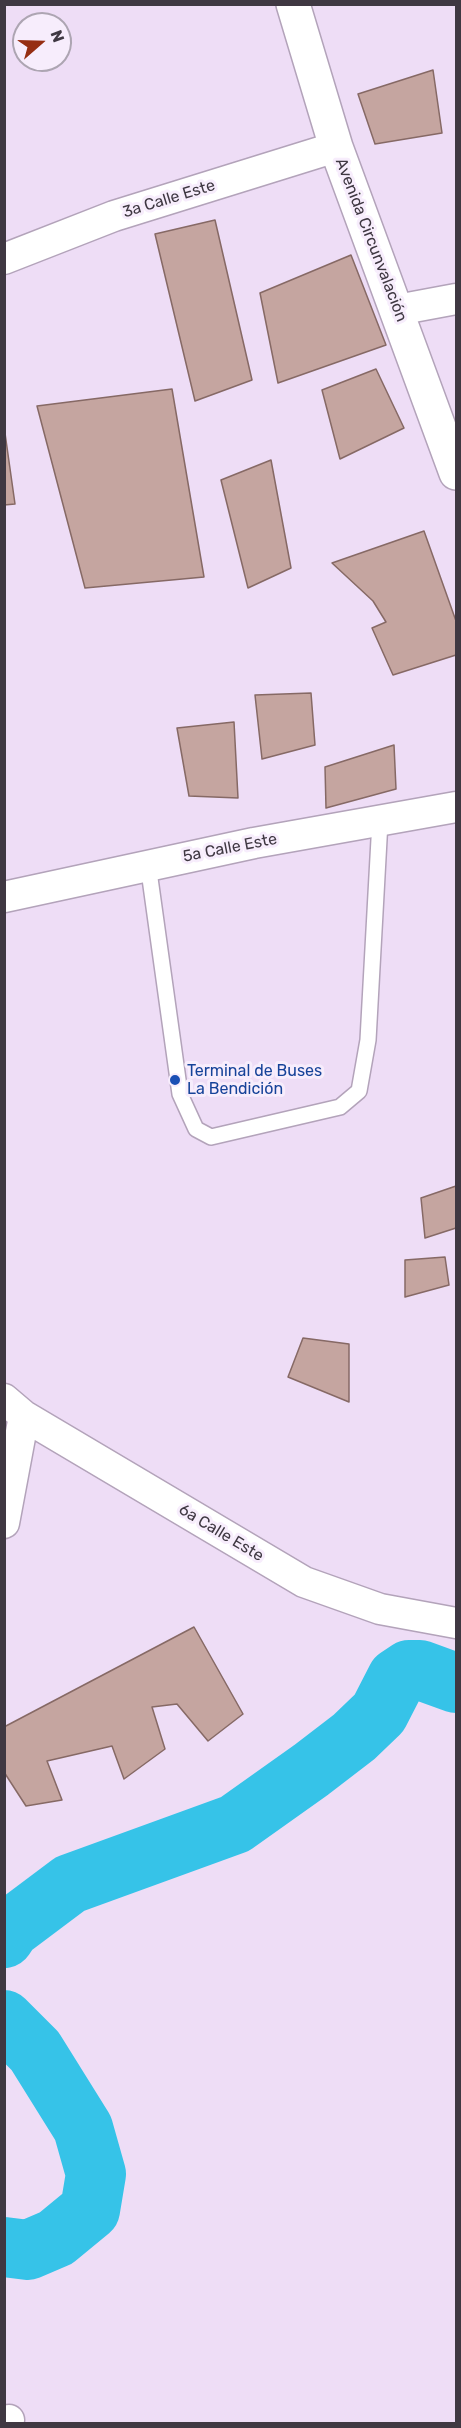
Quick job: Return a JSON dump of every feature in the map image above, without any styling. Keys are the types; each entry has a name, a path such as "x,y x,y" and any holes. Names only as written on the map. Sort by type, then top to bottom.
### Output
{"street":[{"name":"Avenida Circunvalación","path":"293,4 336,147 456,473"},
{"name":"3a Calle Este","path":"4,259 114,216 336,147"},
{"path":"397,310 456,299"},
{"name":"5a Calle Este","path":"4,897 148,864 456,807"},
{"path":"4,1523 14,1408"},
{"name":"6a Calle Este","path":"14,1408 304,1582 380,1609 456,1623"}],"lane":[{"path":"148,864 180,1094 196,1129 211,1137 340,1107 359,1091 368,1040 380,820"}],"building":[{"path":"433,70 442,133 375,144 358,94"},
{"path":"215,220 252,380 195,401 155,234"},
{"path":"351,255 386,345 278,383 260,293"},
{"path":"376,369 404,428 340,459 322,390"},
{"path":"172,389 204,577 85,588 37,406"},
{"path":"4,426 15,504 4,505"},
{"path":"271,460 291,568 248,588 221,480"},
{"path":"424,531 456,621 456,655 393,675 372,628 386,622 373,601 332,563"},
{"path":"311,693 315,745 262,759 255,695"},
{"path":"234,722 238,798 189,796 177,728"},
{"path":"394,745 396,789 326,808 325,767"},
{"path":"456,1186 456,1228 425,1238 421,1198"},
{"path":"445,1257 449,1285 405,1297 405,1260"},
{"path":"303,1338 349,1344 349,1402 288,1377"},
{"path":"194,1627 243,1714 208,1741 177,1704 152,1707 165,1749 124,1779 112,1746 47,1761 62,1800 26,1806 4,1772 4,1727"}],"waterway":[{"path":"4,1938 10,1929 70,1884 235,1824 354,1737 379,1713 397,1678 409,1670 420,1670 456,1683"},
{"path":"4,2020 35,2051 83,2128 96,2174 90,2210 56,2238 28,2250 4,2247"}],"place":[{"name":"Terminal de Buses La Bendición","path":"175,1080"}]}
